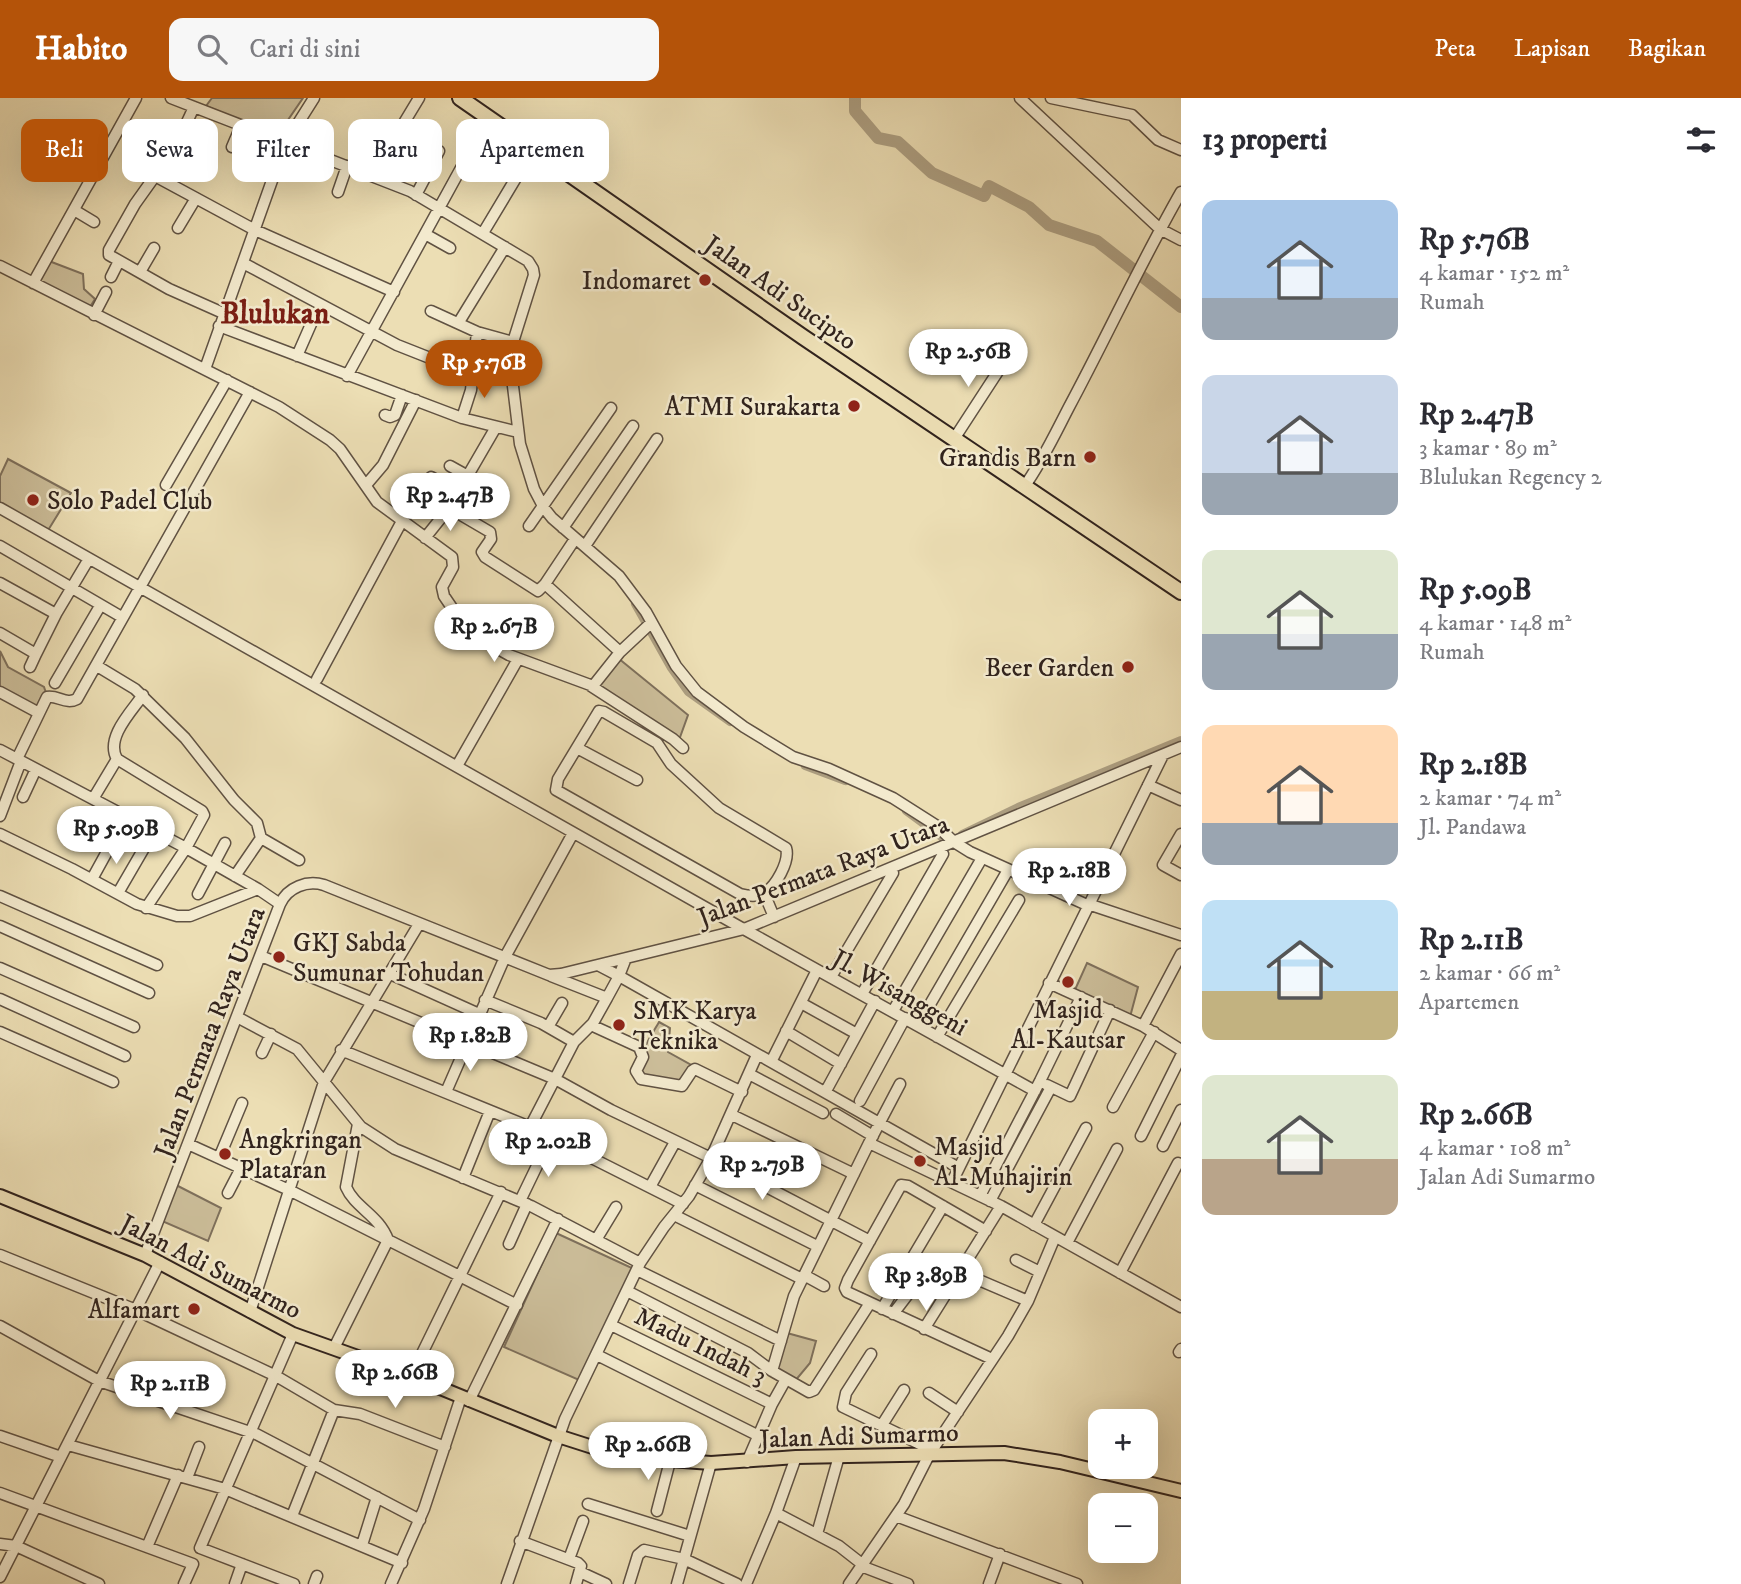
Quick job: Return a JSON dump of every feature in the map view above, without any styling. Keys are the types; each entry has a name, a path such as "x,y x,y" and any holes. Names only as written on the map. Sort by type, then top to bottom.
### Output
{"highway":[{"name":"Jalan Adi Sucipto","path":"460,98 492,119"},
{"name":"Jalan Adi Sucipto","path":"582,182 812,343 1181,592"}],"main road":[{"name":"Jalan Adi Sumarmo","path":"0,1196 160,1262 293,1334 411,1376 558,1436 608,1452 670,1461 711,1463 796,1457 987,1452 1024,1455 1181,1490"}],"street":[{"path":"33,282 136,98"},
{"path":"171,98 232,122"},
{"path":"191,119 207,98"},
{"path":"301,119 314,98"},
{"path":"406,119 419,98"},
{"path":"1051,98 1132,115 1150,134 1179,146"},
{"path":"1024,99 1160,229 1181,240"},
{"path":"347,376 489,117"},
{"path":"334,161 416,195 528,261 534,272 513,342 512,378 518,432 534,489 544,508 574,541 585,546 619,576 638,601 647,626 689,684 744,727 793,757 829,769 893,798 982,858 1087,904 1181,935"},
{"path":"338,192 347,166"},
{"path":"150,182 109,250 110,256 223,313"},
{"path":"168,182 255,230 394,292"},
{"path":"205,369 272,182"},
{"path":"416,195 423,182"},
{"path":"483,233 514,182"},
{"path":"1024,486 1067,411 1181,192"},
{"path":"178,229 196,198"},
{"path":"74,210 94,222"},
{"path":"425,234 450,248"},
{"path":"459,322 505,247"},
{"path":"140,272 154,248"},
{"path":"111,276 119,261"},
{"path":"243,263 373,332 416,353 472,375"},
{"path":"0,266 303,420 340,449 377,502 453,559 453,568 442,589 463,624 482,640 518,659 553,670 591,687 684,748"},
{"path":"94,314 106,292"},
{"path":"431,310 477,332 513,342"},
{"path":"297,356 315,315"},
{"path":"219,326 462,418 518,432"},
{"path":"462,418 471,390 477,332"},
{"path":"954,439 1008,356"},
{"path":"166,485 227,380"},
{"path":"0,816 4,793 49,696 68,702 77,699 250,393"},
{"path":"385,415 395,415 402,395"},
{"path":"366,485 383,465 416,400"},
{"path":"529,526 611,408"},
{"path":"563,528 633,426"},
{"path":"425,538 449,508 496,427"},
{"path":"585,546 657,439"},
{"path":"450,466 468,476"},
{"path":"431,478 458,492"},
{"name":"Jl. Wisanggeni","path":"0,508 1004,1076 1051,1087"},
{"path":"449,508 491,533 491,539 482,552 485,557 538,591 574,541"},
{"path":"317,679 402,521"},
{"path":"0,546 120,616"},
{"path":"30,667 55,614 87,562"},
{"path":"0,583 55,614"},
{"path":"545,584 620,652"},
{"path":"55,682 100,606"},
{"path":"591,687 620,652 647,626"},
{"path":"0,633 36,654"},
{"path":"457,766 518,659"},
{"path":"97,667 143,695 195,749 233,800 259,827 261,838 235,876"},
{"path":"0,692 39,713"},
{"path":"143,695 114,738 113,749 117,759 203,812 204,819 146,908"},
{"path":"601,711 657,743 671,764 719,808 787,849 785,863 772,886 770,906 755,896 740,894 555,788 596,714 601,711"},
{"name":"Jalan Permata Raya Utara","path":"145,1255 280,904 292,890 313,883 337,890 549,975 626,958 739,926 770,906 951,839 1181,747"},
{"path":"577,748 636,780"},
{"path":"0,750 186,848 280,904"},
{"path":"952,1182 1087,904 1163,755"},
{"path":"93,799 117,759"},
{"path":"23,797 36,769"},
{"path":"1148,785 1181,800"},
{"path":"118,892 154,831"},
{"path":"0,834 146,908 177,916 190,916 263,892"},
{"path":"1181,834 1163,864 1181,875"},
{"path":"446,1092 505,957 572,835"},
{"path":"261,838 299,860"},
{"path":"92,879 114,839"},
{"path":"198,894 225,843"},
{"path":"862,994 943,854"},
{"path":"893,1011 982,858"},
{"path":"918,1026 1008,870"},
{"path":"831,977 893,873"},
{"path":"0,896 157,965"},
{"path":"937,1037 1019,900"},
{"path":"250,1312 324,1082 370,1001 419,924"},
{"path":"0,926 149,993"},
{"path":"1143,1026 1181,954"},
{"path":"261,956 555,1079 870,1241"},
{"path":"530,1127 574,1042 591,1025 619,976 626,958"},
{"path":"598,965 959,1168"},
{"path":"0,968 134,1027"},
{"path":"388,973 479,1014"},
{"path":"773,1058 815,974"},
{"path":"549,975 607,998"},
{"path":"1049,983 1143,1026 1180,1049 1141,1136"},
{"path":"990,1201 998,1173 1081,997"},
{"path":"0,999 125,1056"},
{"path":"485,1000 548,1027 574,1042"},
{"path":"827,1090 875,1001"},
{"path":"548,1027 562,1003"},
{"path":"801,1003 857,1034"},
{"path":"1010,1149 1051,1087 1070,1096 1110,1010"},
{"path":"237,1017 303,1054 358,1124 395,1149 501,1192 558,1219 638,1267 781,1341"},
{"path":"860,1101 905,1018"},
{"path":"591,1025 639,1047 642,1057 636,1071 641,1079 682,1086 695,1069 742,1091"},
{"path":"786,1031 841,1064"},
{"path":"0,1032 113,1082"},
{"path":"1114,1107 1154,1032"},
{"path":"262,1053 271,1034"},
{"path":"341,1050 530,1127 682,1205"},
{"path":"507,1584 558,1436 638,1267 711,1158 757,1055"},
{"path":"749,1074 823,1113"},
{"path":"772,1371 794,1296 900,1084"},
{"path":"219,1158 242,1103"},
{"path":"1163,1146 1181,1110"},
{"path":"463,1178 490,1111"},
{"path":"836,1114 871,1139 1002,1206 1181,1307"},
{"path":"732,1115 854,1174"},
{"path":"358,1124 346,1187 348,1193 377,1220 388,1240"},
{"path":"1034,1224 1086,1128"},
{"path":"650,1187 675,1142"},
{"path":"509,1244 548,1143"},
{"path":"188,1144 289,1190 517,1305"},
{"path":"1067,1243 1117,1149"},
{"path":"1119,1273 1178,1163"},
{"path":"228,1193 241,1168"},
{"path":"980,1196 998,1173"},
{"path":"695,1185 817,1246"},
{"path":"986,1231 901,1185 845,1288 847,1292 882,1309 992,1359"},
{"path":"411,1376 501,1192"},
{"path":"882,1309 943,1206"},
{"path":"924,1329 1002,1206"},
{"path":"596,1240 616,1207"},
{"path":"674,1215 824,1286"},
{"path":"391,1584 420,1520 465,1399 517,1305 558,1219"},
{"path":"849,1584 896,1516 931,1452 1028,1301 1055,1237"},
{"path":"334,1348 388,1240"},
{"path":"0,1255 136,1310 276,1376 334,1410 379,1420 445,1447"},
{"path":"1016,1260 1040,1272"},
{"path":"0,1577 160,1262"},
{"path":"960,1272 1028,1301"},
{"path":"627,1291 748,1353 772,1371 809,1392 814,1390 870,1303"},
{"path":"893,1314 909,1293"},
{"name":"Madu Indah 3","path":"611,1325 772,1404"},
{"path":"0,1326 99,1381 251,1432 420,1520"},
{"path":"184,1584 293,1334"},
{"path":"870,1354 846,1393 843,1405 931,1452"},
{"path":"597,1355 757,1434"},
{"path":"747,1462 757,1434 786,1379"},
{"path":"882,1424 904,1390"},
{"path":"929,1394 958,1412"},
{"path":"292,1516 334,1410"},
{"path":"0,1436 61,1457"},
{"path":"68,1445 225,1489 402,1563"},
{"path":"147,1547 199,1447"},
{"path":"817,1535 839,1456"},
{"path":"746,1584 796,1457"},
{"path":"657,1511 670,1461"},
{"path":"677,1584 711,1463"},
{"path":"0,1493 193,1564"},
{"path":"362,1545 377,1497"},
{"path":"588,1504 690,1536"},
{"path":"776,1513 839,1546 862,1565 908,1584"},
{"path":"896,1516 1077,1584"},
{"path":"569,1559 583,1521"},
{"path":"520,1541 580,1564 576,1584"},
{"path":"0,1544 16,1546 99,1584"},
{"path":"200,1548 287,1583"},
{"path":"629,1584 641,1550 684,1559 737,1584"},
{"path":"989,1584 1000,1554"},
{"path":"234,1584 242,1564"},
{"path":"580,1572 606,1584"},
{"path":"70,1584 74,1573"}],"shaded area":[{"path":"212,98 303,98 289,119 237,119 206,106"},
{"path":"49,261 83,274 84,289 95,299 90,307 38,280"},
{"name":"Solo Padel Club","path":"8,459 71,493 47,532 0,507 0,476"},
{"path":"0,651 8,667 44,687 47,696 38,710 0,689"},
{"path":"618,658 688,715 679,740 596,687"},
{"path":"1087,963 1138,987 1130,1017 1074,992"},
{"path":"659,1022 670,1028 668,1052 693,1066 683,1084 642,1079 641,1057"},
{"path":"176,1185 221,1208 208,1241 162,1221"},
{"path":"556,1233 634,1269 579,1380 504,1347"},
{"path":"787,1333 816,1341 810,1363 795,1381 775,1371"}],"waterway":[{"path":"855,98 855,111 878,138 898,142 932,173 984,196 989,186 1029,207 1049,225 1097,241 1181,307"},
{"path":"635,604 671,668 688,692 730,722"},
{"path":"962,834 1018,807 1181,740"},
{"path":"805,766 845,781"},
{"path":"906,811 944,839"}],"place":[{"name":"Indomaret","path":"705,280"},
{"name":"ATMI Surakarta","path":"854,406"},
{"name":"Grandis Barn","path":"1090,457"},
{"name":"Solo Padel Club","path":"33,500"},
{"name":"Beer Garden","path":"1128,667"},
{"name":"GKJ Sabda Sumunar Tohudan","path":"279,957"},
{"name":"Masjid Al-Kautsar","path":"1068,982"},
{"name":"SMK Karya Teknika","path":"619,1025"},
{"name":"Angkringan Plataran","path":"225,1154"},
{"name":"Masjid Al-Muhajirin","path":"920,1161"},
{"name":"Alfamart","path":"194,1309"}],"district":[{"name":"Blulukan","path":"275,313"}]}
